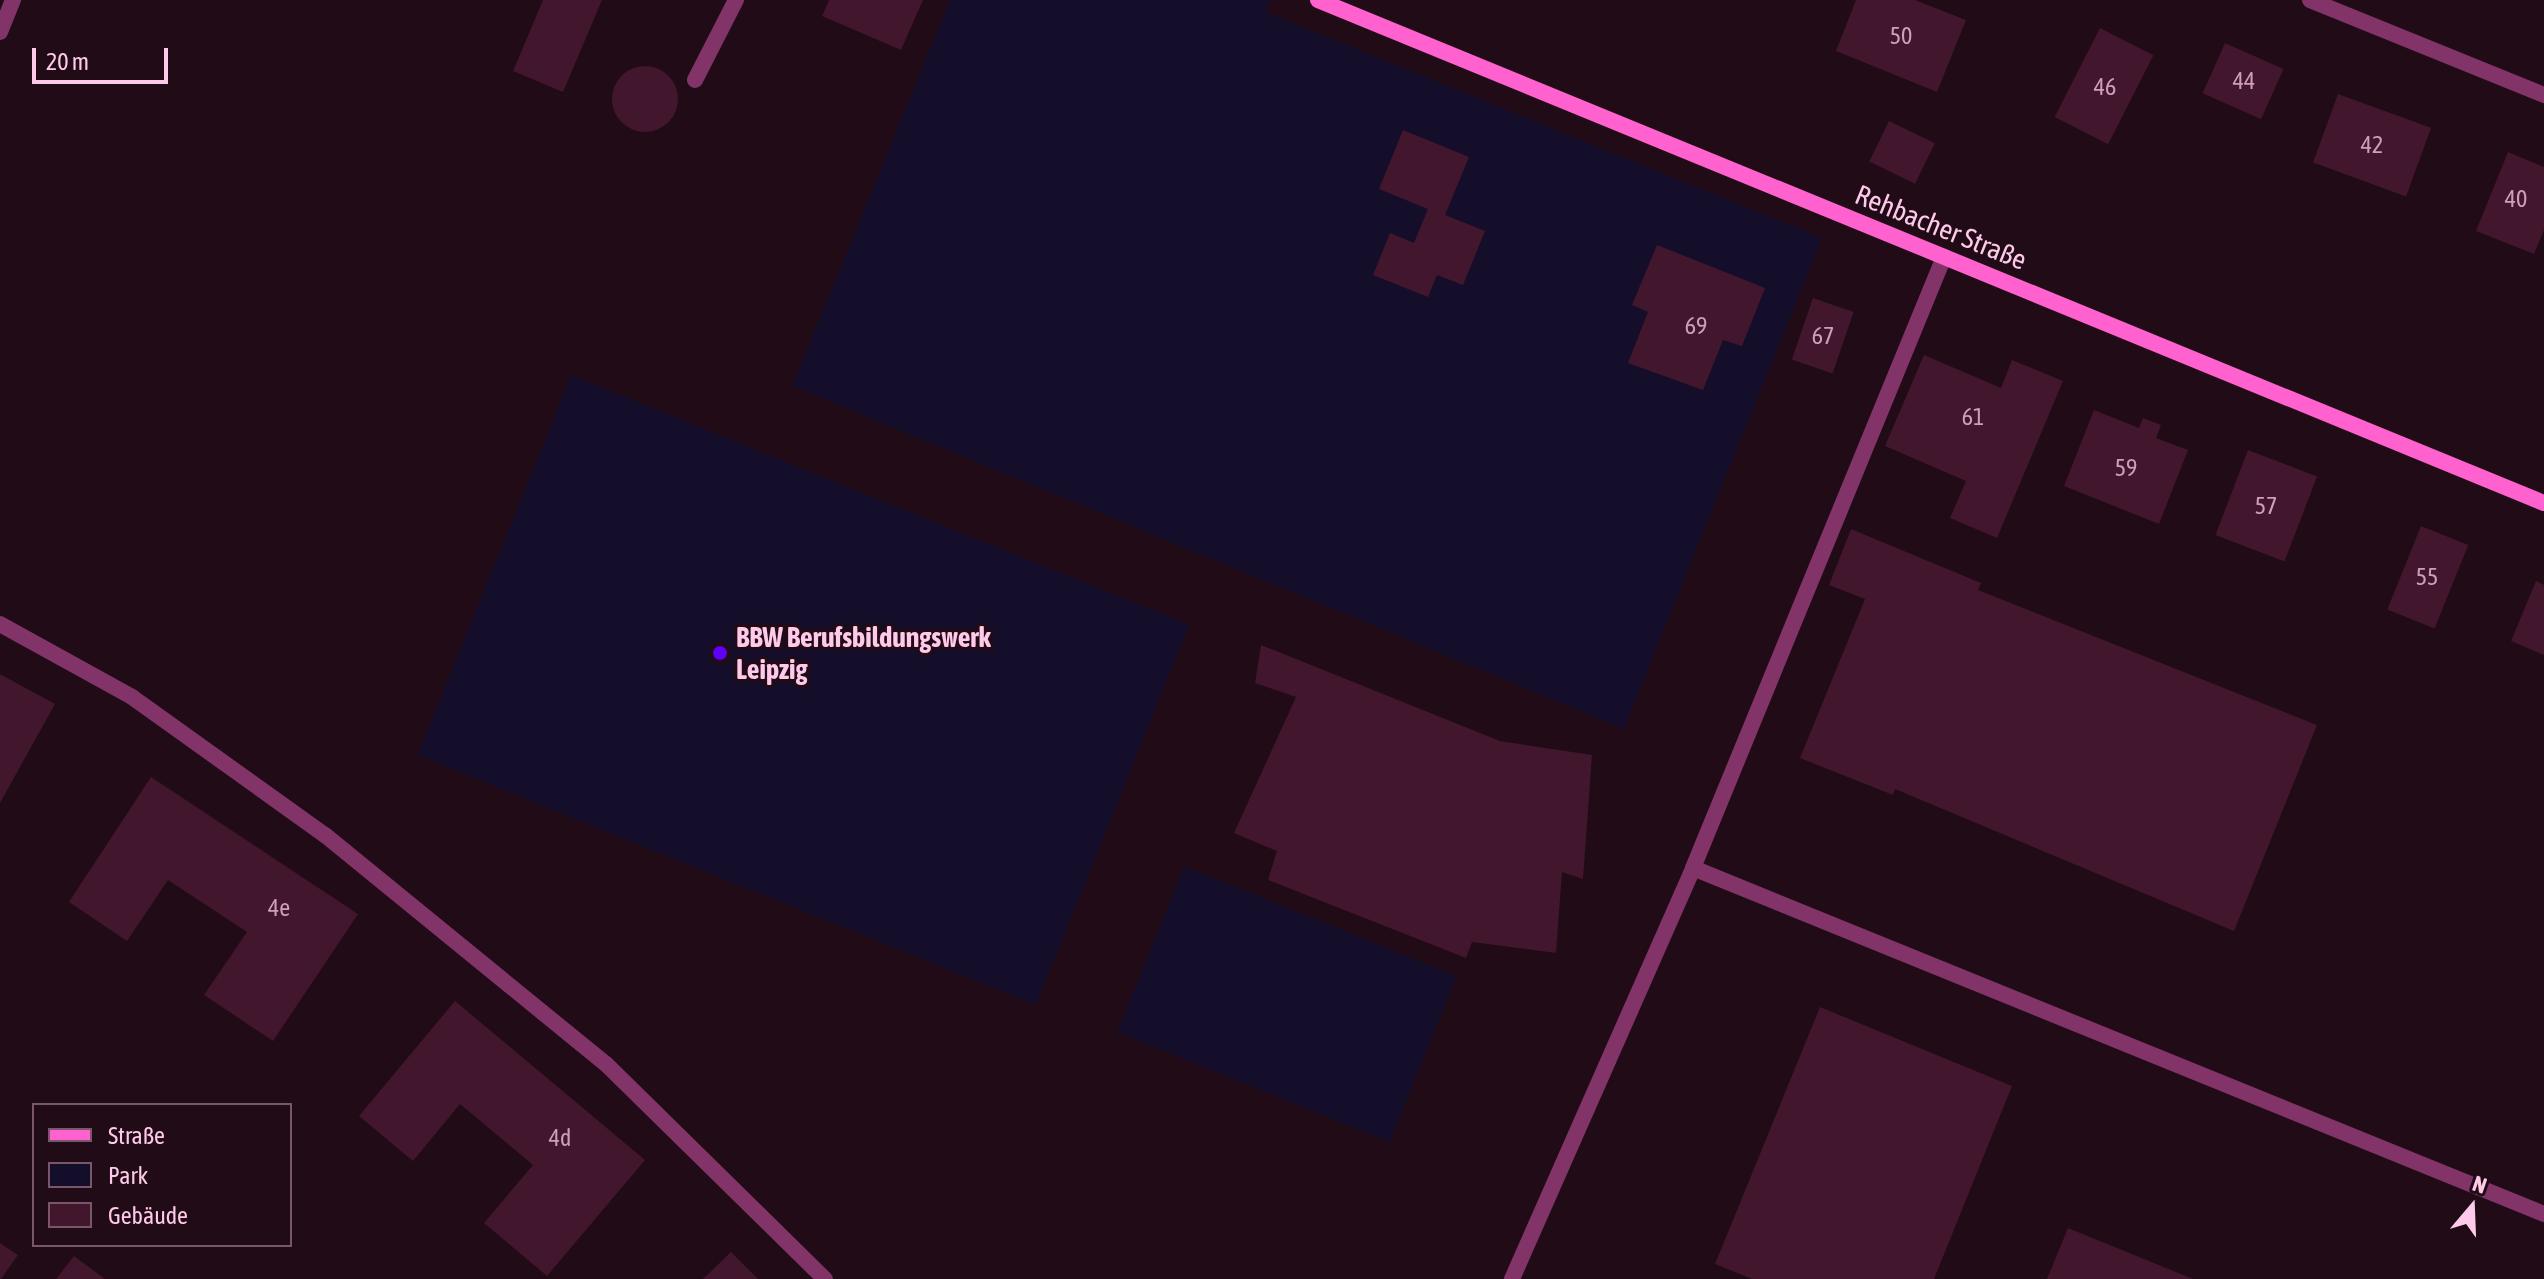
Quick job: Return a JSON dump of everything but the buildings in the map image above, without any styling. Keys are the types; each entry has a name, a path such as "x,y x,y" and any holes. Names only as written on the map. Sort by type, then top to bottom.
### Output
{"street":[{"path":"0,32 13,0"},
{"path":"695,80 736,0"},
{"name":"Rehbacher Straße","path":"1318,0 2544,503"},
{"path":"2310,0 2544,95"},
{"path":"1512,1279 1693,868 1944,257"},
{"path":"0,624 132,697 325,835 606,1064 825,1279"},
{"path":"1693,868 2544,1214"}],"green space":[{"path":"950,0 1270,0 1266,12 1822,238 1624,729 792,386"},
{"path":"571,375 1189,625 1036,1005 417,755"},
{"path":"1184,866 1457,976 1390,1142 1117,1032"}],"place":[{"name":"BBW Berufsbildungswerk Leipzig","path":"720,653"}]}
